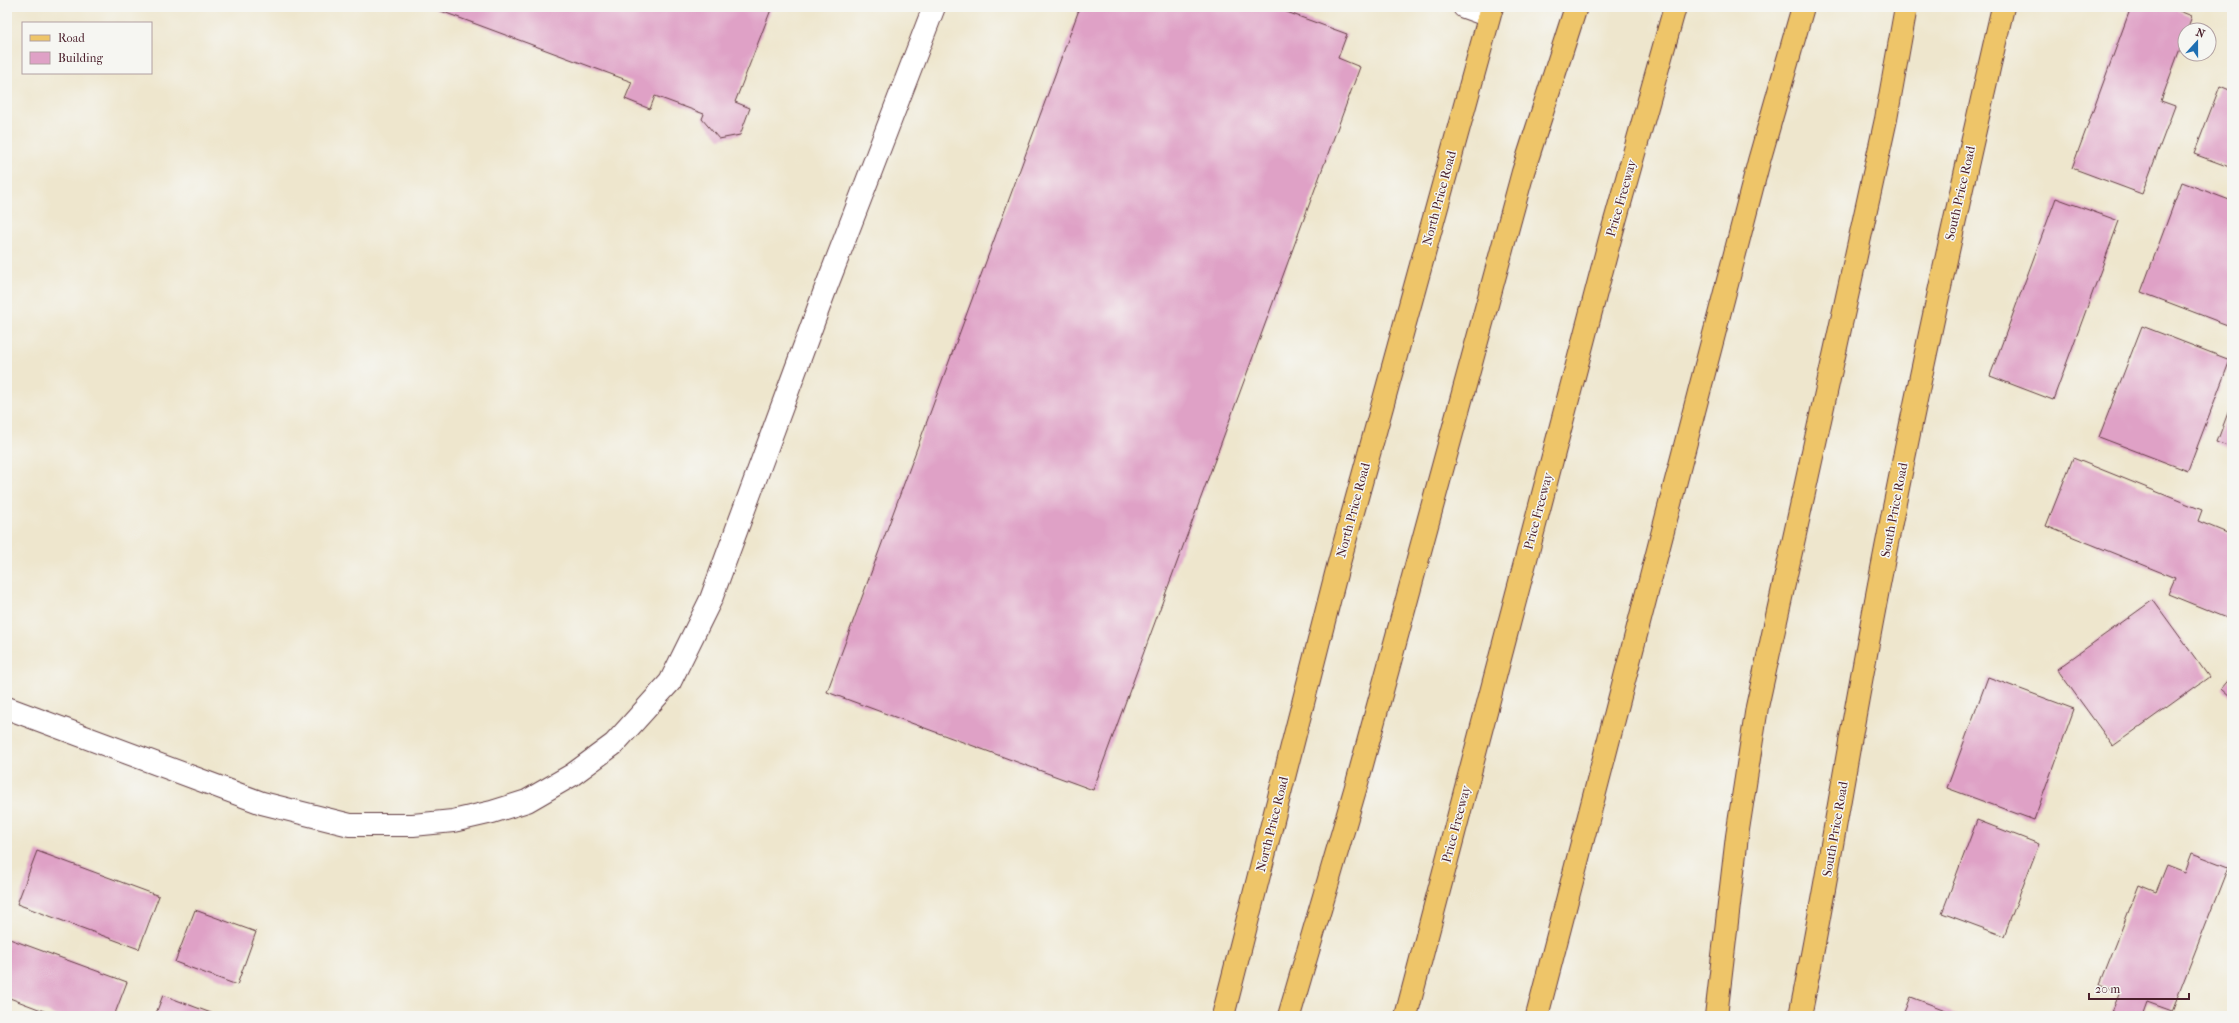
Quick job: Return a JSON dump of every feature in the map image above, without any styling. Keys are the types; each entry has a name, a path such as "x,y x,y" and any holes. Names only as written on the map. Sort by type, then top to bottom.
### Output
{"main road":[{"path":"1289,1016 1357,783 1523,172 1576,7"},
{"name":"Price Freeway","path":"1406,1016 1610,239 1675,7"},
{"path":"1537,1016 1741,230 1803,7"},
{"path":"1716,1016 1737,836 1757,708 1886,119 1906,7"},
{"name":"South Price Road","path":"1800,1016 1819,925 1864,664 1920,381 1955,215 2003,7"},
{"name":"North Price Road","path":"1223,1016 1337,570 1491,12"}],"lane":[{"path":"7,708 262,803 350,825 453,822 492,812 533,797 572,775 614,744 670,682 711,599 824,293 934,7"},
{"path":"1464,7 1491,12"}],"building":[{"path":"430,7 772,7 735,102 750,108 740,135 719,139 702,119 704,114 655,96 650,109 625,99 632,82"},
{"path":"1080,7 1273,7 1347,34 1338,58 1360,67 1093,790 827,692"},
{"path":"2131,7 2169,7 2192,16 2190,22 2177,22 2177,57 2161,101 2175,106 2142,194 2072,168"},
{"path":"2220,86 2232,91 2232,168 2194,154"},
{"path":"2182,182 2232,201 2232,320 2230,326 2141,292"},
{"path":"2056,198 2119,221 2053,400 1990,376"},
{"path":"2142,326 2230,360 2188,471 2099,437"},
{"path":"2232,402 2232,448 2217,442"},
{"path":"2073,458 2202,510 2198,521 2232,535 2232,620 2168,594 2175,578 2046,526"},
{"path":"2153,600 2209,677 2113,746 2057,669"},
{"path":"2232,676 2232,699 2221,689"},
{"path":"1988,677 2074,709 2034,820 1947,788"},
{"path":"1977,820 2039,844 2004,936 1942,913"},
{"path":"37,851 159,896 139,949 17,904"},
{"path":"2192,853 2228,867 2172,1011 2147,1002 2142,1016 2116,1016 2111,1014 2120,992 2100,984 2139,885 2156,892 2167,865 2185,872"},
{"path":"195,910 256,932 237,985 175,962"},
{"path":"7,938 127,982 114,1016 57,1016 7,997"},
{"path":"163,995 219,1016 155,1016"},
{"path":"1911,997 1961,1016 1903,1016"}]}
